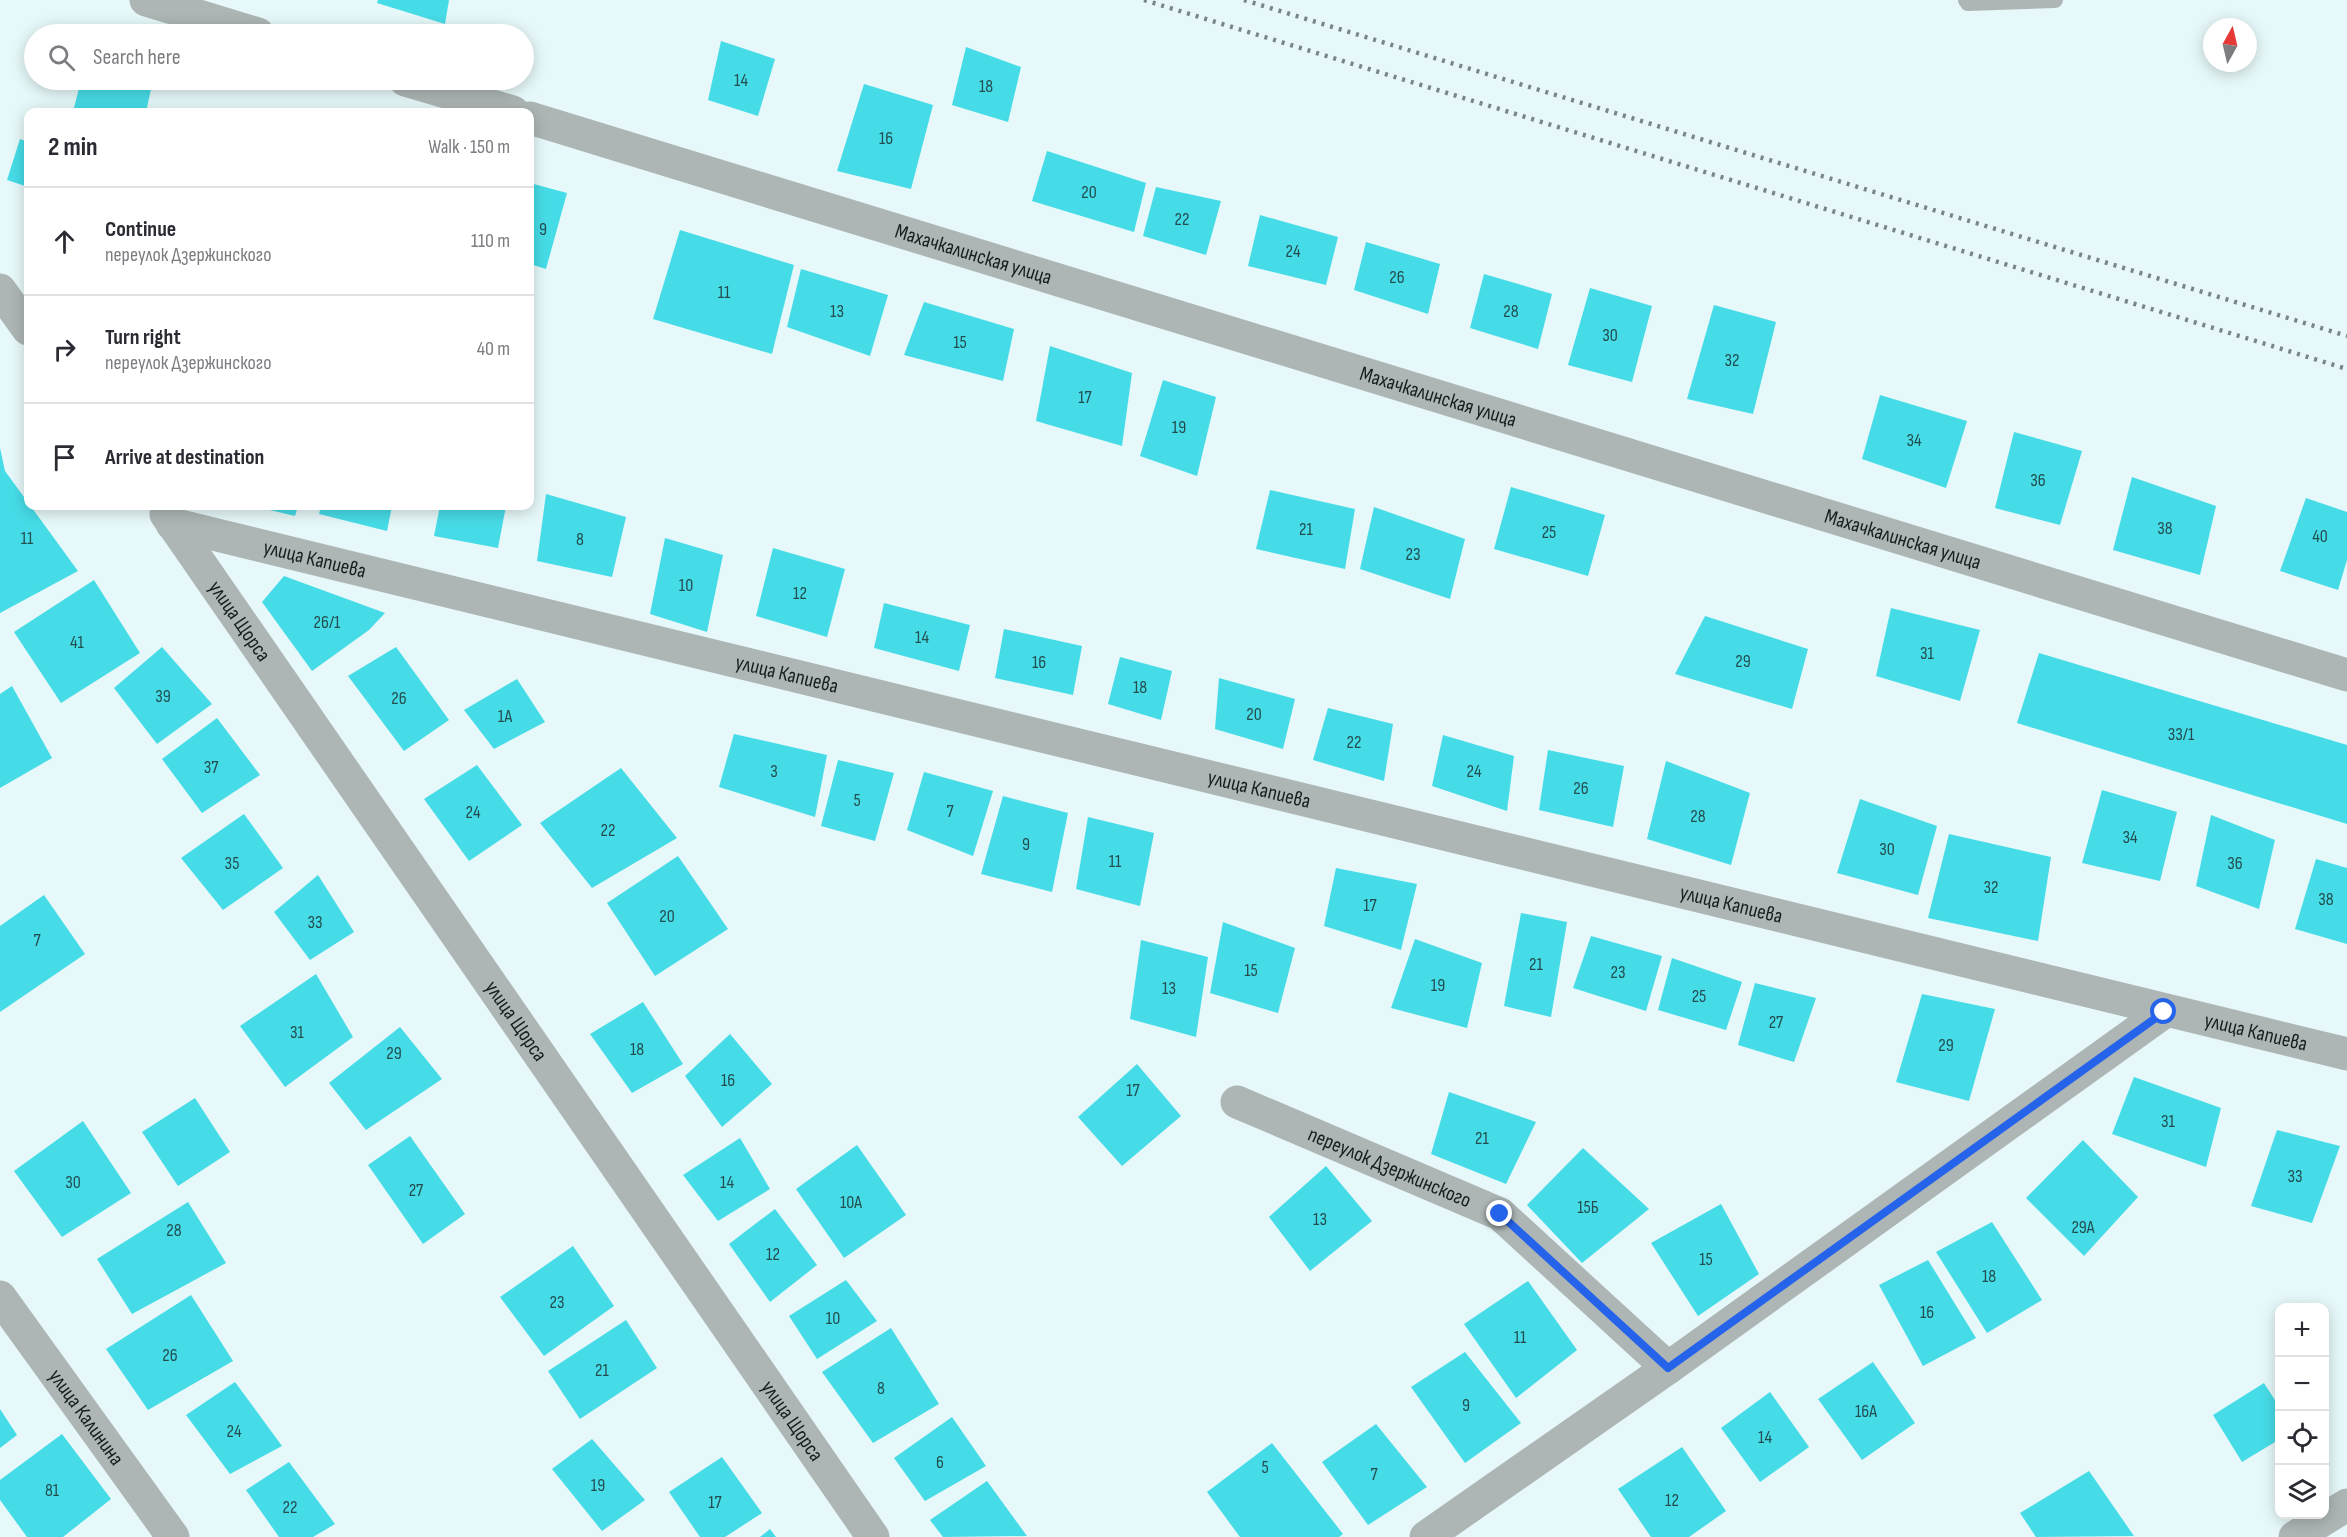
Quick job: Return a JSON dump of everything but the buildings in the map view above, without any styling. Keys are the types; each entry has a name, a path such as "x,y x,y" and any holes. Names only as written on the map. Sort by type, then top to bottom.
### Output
{"street":[{"path":"146,0 225,24"},
{"path":"439,90 500,108"},
{"name":"Махачкалинская улица","path":"534,119 2347,675"},
{"path":"0,290 24,323"},
{"name":"улица Капиева","path":"166,514 2164,1012 2347,1054"},
{"name":"улица Щорса","path":"166,514 873,1537"},
{"path":"1426,1537 1668,1368 2164,1012"},
{"name":"переулок Дзержинского","path":"1237,1102 1500,1214 1668,1368"},
{"name":"улица Калинина","path":"0,1297 173,1537"},
{"path":"2295,1537 2347,1505"}],"lane":[{"path":"1966,0 1968,3 2055,0"}],"railway":[{"path":"1144,0 2347,369"},
{"path":"1244,0 2347,336"}],"route":[{"path":"1500,1214 1668,1368 2164,1012"}]}
